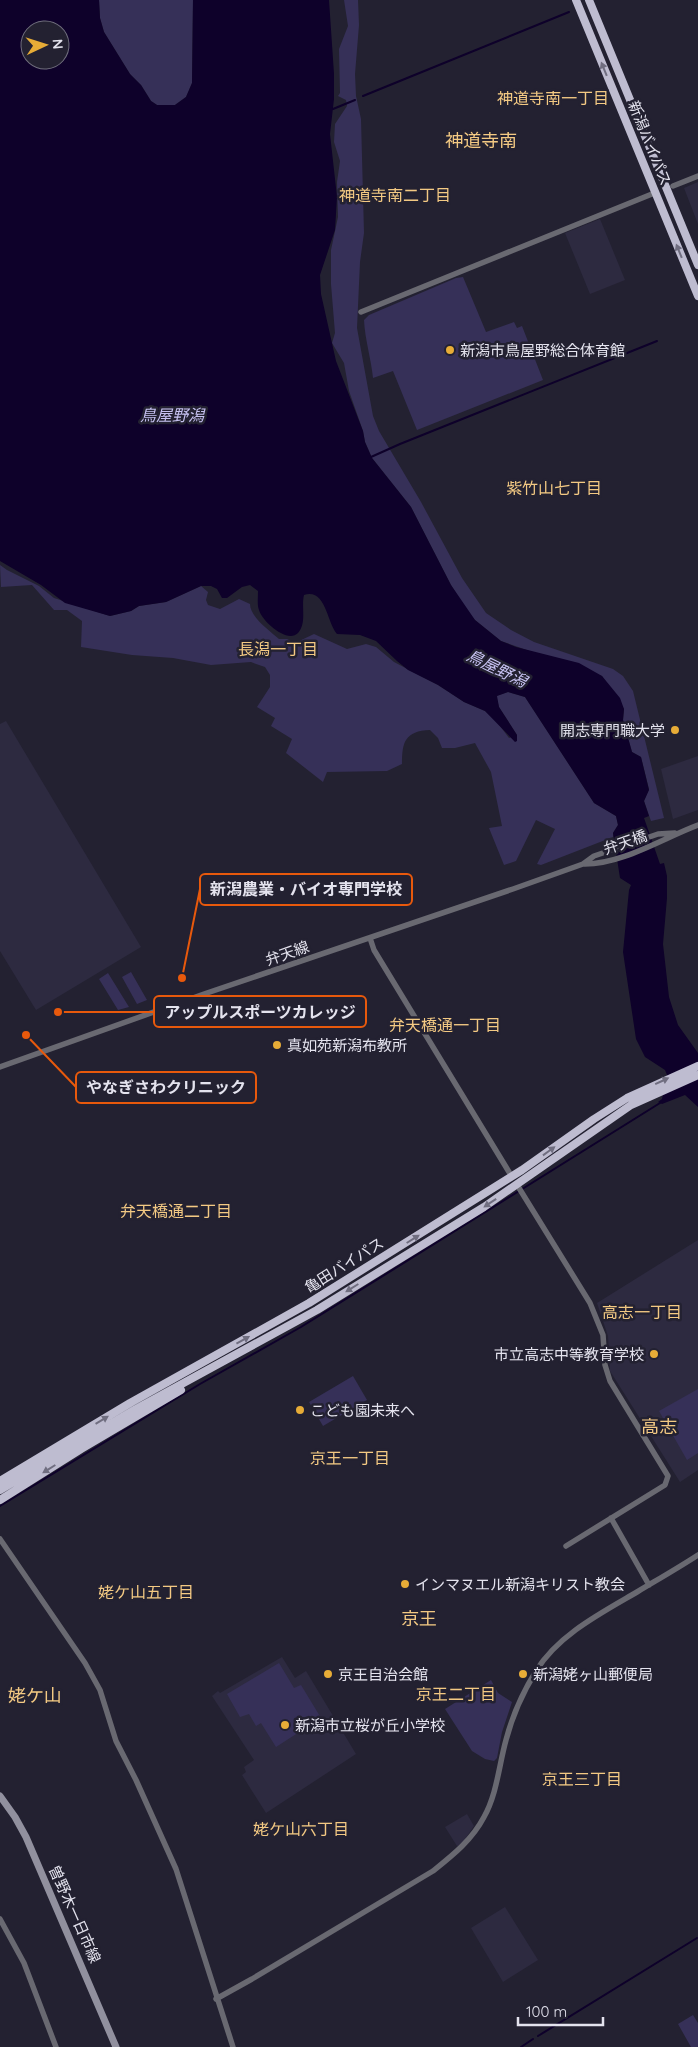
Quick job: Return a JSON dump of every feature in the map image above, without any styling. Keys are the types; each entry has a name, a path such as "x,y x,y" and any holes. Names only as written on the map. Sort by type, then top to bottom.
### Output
{"highway":[{"name":"新潟バイパス","path":"576,0 698,296"},
{"name":"新潟バイパス","path":"589,0 698,265"},
{"name":"亀田バイパス","path":"0,1481 130,1403 309,1303 522,1170 594,1119 698,1066"},
{"name":"亀田バイパス","path":"0,1490 84,1439 317,1310 484,1207 629,1102 698,1075"},
{"path":"0,1500 81,1449 151,1409 194,1382 209,1369"}],"main road":[{"name":"曽野木一日市線","path":"0,1796 15,1816 26,1837 116,2047"}],"street":[{"path":"672,186 698,176"},
{"path":"361,312 652,194"},
{"path":"675,833 698,825"},
{"name":"弁天橋","path":"583,864 594,856 658,834 675,833"},
{"name":"弁天橋","path":"583,864 597,864 661,842 675,833"},
{"name":"弁天線","path":"0,1067 583,864"},
{"path":"370,938 374,950 509,1172"},
{"path":"519,1190 590,1303 603,1335 604,1365 610,1381 668,1476 665,1486 566,1546"},
{"path":"611,1518 649,1585"},
{"path":"0,1538 85,1663 100,1690 116,1741 138,1784 176,1869 216,1999 224,2016 233,2047"},
{"path":"216,1999 252,1980 433,1871 458,1851 485,1815 494,1793 516,1710 537,1670 550,1653 569,1636 606,1610 698,1555"},
{"path":"0,1919 24,1963 56,2047"}],"shaded area":[{"path":"99,0 193,0 192,83 186,97 175,105 157,105 151,101 141,85 130,74 104,32 100,18"},
{"path":"344,0 358,0 359,25 355,74 356,96 361,119 364,233 360,262 357,328 373,416 379,431 421,502 462,578 486,613 511,630 534,642 613,669 623,676 633,691 664,818 651,821 644,801 649,789 641,757 632,752 623,720 624,709 602,676 501,641 475,620 464,607 451,585 411,507 372,458 365,442 349,391 344,363 332,343 335,333 331,284 331,250 338,217 337,182 340,161 334,142 335,124 347,106 346,100 338,96 340,93 339,49 348,26"},
{"path":"698,182 698,224 684,188"},
{"path":"600,219 625,280 590,294 565,233"},
{"name":"新潟市鳥屋野総合体育館","path":"463,277 486,332 514,322 517,328 522,326 543,380 417,430 393,371 373,378 364,320 369,315 456,278"},
{"path":"0,565 39,586 54,598 110,616 131,611 139,606 166,602 201,586 208,592 206,600 208,605 220,609 239,599 250,604 253,614 257,619 279,639 287,639 295,643 314,634 347,649 366,644 376,647 394,662 438,685 464,702 485,711 497,722 509,738 517,735 499,707 496,696 508,692 525,697 594,803 616,816 618,825 613,833 613,837 541,865 537,864 555,829 536,820 516,861 504,865 489,828 502,826 491,772 475,743 455,748 442,748 438,738 430,730 422,731 410,735 407,739 404,744 402,764 387,771 327,772 323,782 286,753 292,739 271,726 275,718 257,707 270,687 270,675 265,667 251,662 211,665 173,658 132,655 81,647 82,621 67,610 54,610 32,585 1,587"},
{"path":"6,721 141,947 36,1010 0,951 0,724"},
{"path":"698,756 698,810 673,819 661,769"},
{"path":"131,972 147,1000 137,1004 122,977"},
{"path":"108,973 129,1007 118,1010 99,979"},
{"name":"市立高志中等教育学校","path":"698,1240 698,1470 680,1482 610,1371 608,1336 597,1303"},
{"path":"353,1376 367,1400 323,1426 309,1402"},
{"path":"698,1389 698,1453 687,1460 659,1411"},
{"name":"新潟市立桜が丘小学校","path":"282,1657 295,1678 306,1671 356,1754 266,1813 242,1775 246,1772 244,1767 254,1760 212,1696"},
{"path":"279,1663 294,1688 301,1685 321,1718 276,1747 261,1723 256,1726 249,1714 240,1717 227,1694"},
{"path":"491,1680 498,1693 512,1702 502,1732 497,1758 494,1761 485,1759 472,1751 445,1709"},
{"path":"467,1814 474,1826 461,1845 457,1846 445,1827"},
{"path":"505,1907 538,1960 503,1982 471,1928"},
{"path":"693,2015 698,2023 698,2047 691,2047 678,2024"}],"water":[{"name":"鳥屋野潟","path":"0,0 99,0 100,18 104,32 130,74 141,85 151,101 157,105 175,105 186,97 192,83 193,0 329,0 334,74 334,99 330,134 337,197 335,230 320,275 321,294 336,361 372,458 411,507 451,585 475,620 501,641 516,647 579,663 602,676 620,698 624,709 623,720 632,752 641,757 649,790 644,801 649,816 644,818 660,864 664,863 667,876 663,944 669,997 678,1025 698,1053 698,1107 685,1095 662,1104 658,1102 662,1099 667,1075 665,1070 645,1057 636,1039 623,952 631,885 620,878 613,833 618,825 616,816 594,803 525,697 508,692 497,696 499,707 517,735 517,741 515,742 485,711 464,702 438,685 408,670 376,641 360,635 337,634 321,601 311,594 304,595 301,629 293,636 288,636 276,630 261,615 258,608 258,591 250,585 242,587 227,598 222,598 217,589 211,586 201,586 166,602 139,606 131,611 110,616 65,603 41,585 0,561"}],"waterway":[{"path":"363,96 569,12"},
{"path":"333,109 355,100"},
{"path":"371,457 657,341"},
{"path":"0,1506 200,1384 301,1327 660,1103"},
{"path":"538,2036 697,1938"},
{"path":"521,2047 533,2039"}],"place":[{"name":"新潟市鳥屋野総合体育館","path":"450,350"},
{"name":"開志専門職大学","path":"675,730"},
{"name":"新潟農業・バイオ専門学校","path":"182,978"},
{"name":"アップルスポーツカレッジ","path":"58,1012"},
{"name":"やなぎさわクリニック","path":"26,1035"},
{"name":"真如苑新潟布教所","path":"277,1045"},
{"name":"市立高志中等教育学校","path":"654,1354"},
{"name":"こども園未来へ","path":"300,1410"},
{"name":"インマヌエル新潟キリスト教会","path":"405,1584"},
{"name":"京王自治会館","path":"328,1674"},
{"name":"新潟姥ヶ山郵便局","path":"523,1674"},
{"name":"新潟市立桜が丘小学校","path":"285,1725"}],"district":[{"name":"神道寺南一丁目","path":"553,98"},
{"name":"神道寺南","path":"481,140"},
{"name":"神道寺南二丁目","path":"395,195"},
{"name":"紫竹山七丁目","path":"554,488"},
{"name":"長潟一丁目","path":"278,649"},
{"name":"弁天橋通一丁目","path":"445,1025"},
{"name":"弁天橋通二丁目","path":"176,1211"},
{"name":"高志一丁目","path":"642,1312"},
{"name":"高志","path":"659,1426"},
{"name":"京王一丁目","path":"350,1458"},
{"name":"姥ケ山五丁目","path":"146,1592"},
{"name":"京王","path":"419,1618"},
{"name":"京王二丁目","path":"456,1694"},
{"name":"姥ケ山","path":"35,1695"},
{"name":"京王三丁目","path":"582,1779"},
{"name":"姥ケ山六丁目","path":"301,1829"}]}
